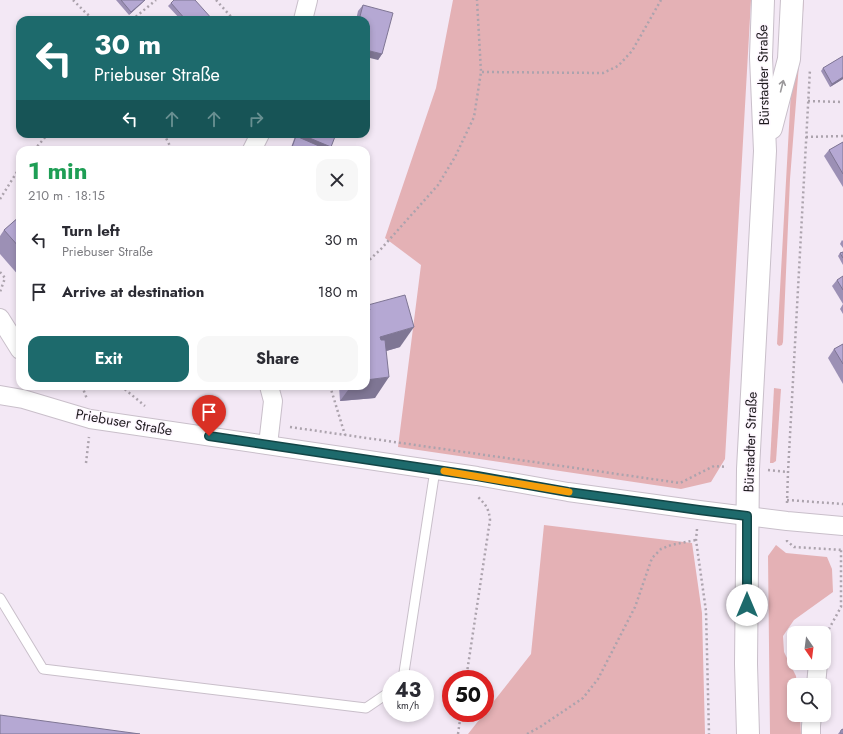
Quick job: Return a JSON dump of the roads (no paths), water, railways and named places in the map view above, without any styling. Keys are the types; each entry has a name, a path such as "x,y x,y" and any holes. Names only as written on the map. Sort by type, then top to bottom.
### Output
{"main road":[{"name":"Bürstadter Straße","path":"748,734 746,664 747,516 748,469 765,151 760,57 763,0"},
{"name":"Bürstadter Straße","path":"765,151 788,59 792,0"}],"street":[{"path":"304,16 308,0"},
{"path":"0,318 16,344"},
{"path":"268,445 273,401 270,390"},
{"name":"Priebuser Straße","path":"0,395 24,392 90,418 477,476 568,492 787,521 843,526"},
{"path":"811,722 811,734"}],"lane":[{"path":"404,670 435,470"},
{"path":"0,598 43,669 366,708 382,697"}]}
